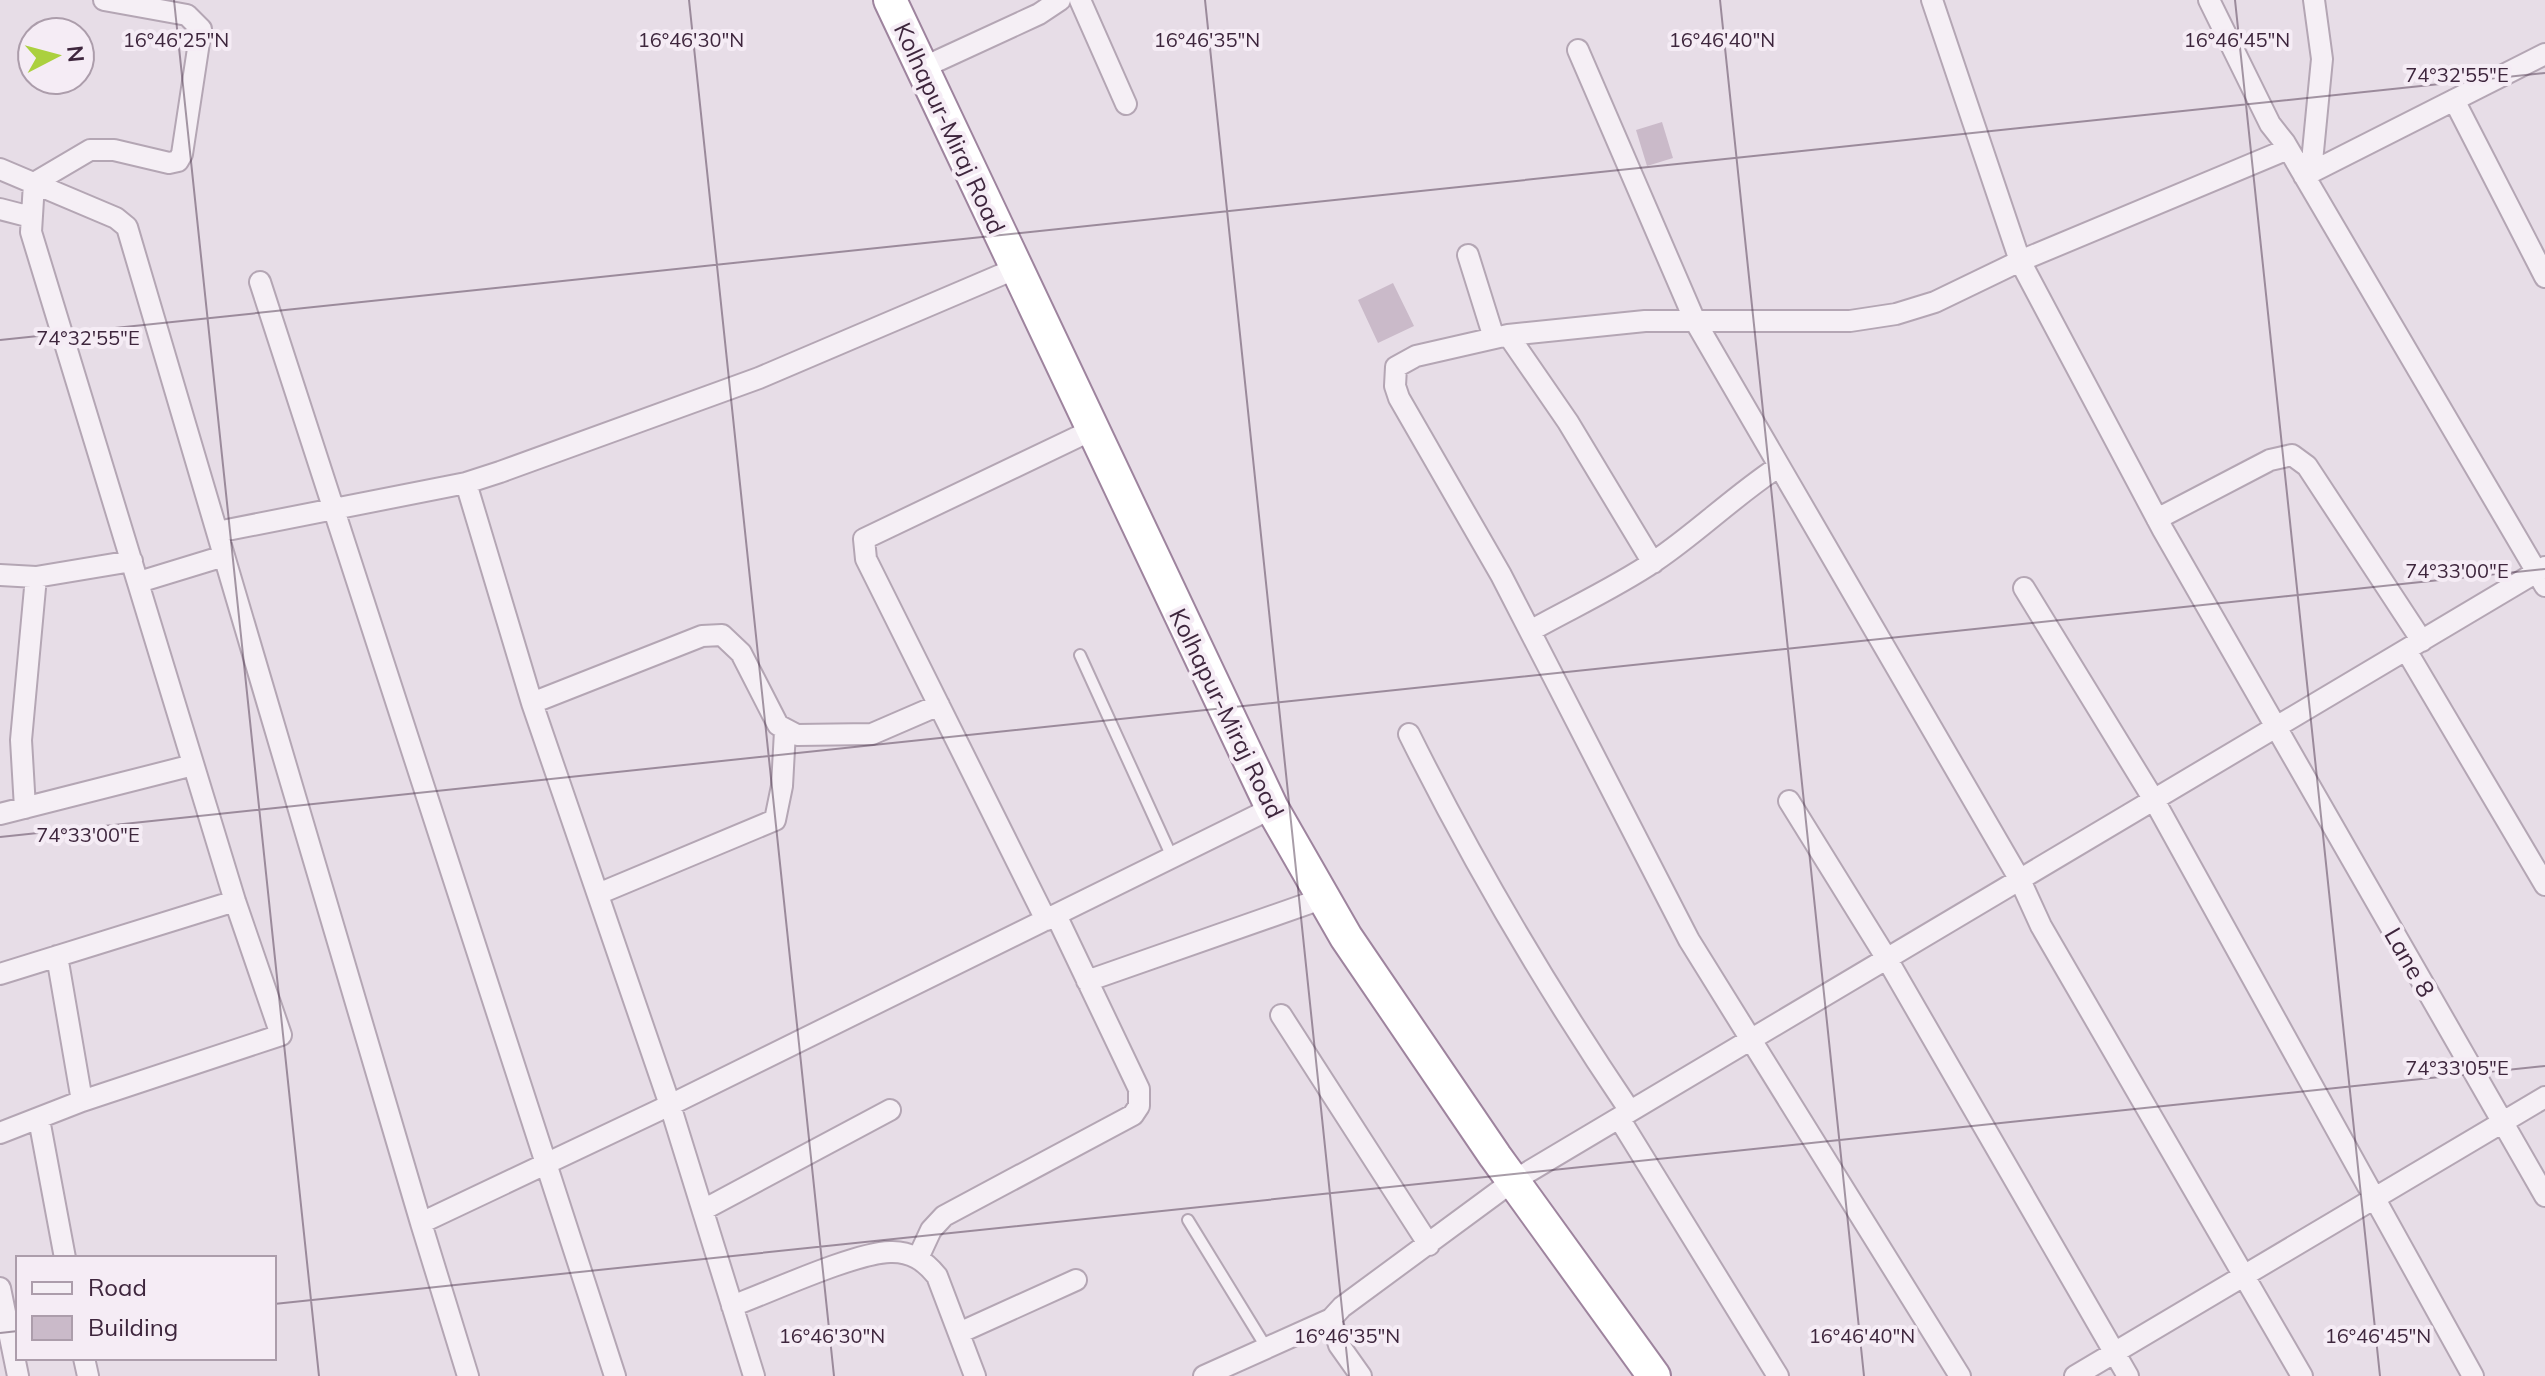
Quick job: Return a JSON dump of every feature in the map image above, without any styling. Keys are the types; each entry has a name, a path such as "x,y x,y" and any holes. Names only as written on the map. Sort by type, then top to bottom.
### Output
{"highway":[{"name":"Kolhapur-Miraj Road","path":"890,0 1272,808 1355,950 1513,1181 1654,1376"}],"street":[{"path":"34,183 90,150 114,150 157,162 178,161 182,154 201,29 187,15 145,4 104,0"},
{"path":"922,68 1039,14 1060,0"},
{"path":"1080,0 1126,104"},
{"name":"Lane 8","path":"1932,0 2020,261 2157,519 2545,1196"},
{"path":"1204,1376 1331,1319 1342,1307 1513,1181 2414,645 2542,575 2308,174 2270,124 2209,0"},
{"path":"2308,174 2322,59 2314,0"},
{"path":"1578,50 1695,321 2020,880 2041,926 2302,1376"},
{"path":"2308,174 2545,54"},
{"path":"2454,100 2545,277"},
{"path":"1960,1376 1689,940 1530,631 1395,386 1396,367 1402,361 1501,336 1645,321 1850,321 1896,314 1935,302 2020,261 2288,149"},
{"path":"0,169 116,218 127,227 468,1376"},
{"path":"0,1133 82,1101 281,1035 235,901 35,250 31,217 34,183"},
{"path":"0,209 31,217"},
{"path":"1468,255 1501,336 1568,422 1653,563"},
{"path":"217,532 466,483 759,378 1017,268"},
{"path":"260,282 615,1376"},
{"path":"918,1258 931,1230 944,1216 1133,1115 1139,1106 1139,1089 1087,981 939,705 866,559 864,539 1092,430"},
{"path":"2157,519 2270,460 2292,455 2307,466 2414,645 2545,885"},
{"path":"1530,631 1653,563 1697,531 1735,496 1778,467"},
{"path":"466,483 532,703 670,1105 754,1376"},
{"path":"139,582 224,556"},
{"path":"0,575 36,577 132,561"},
{"path":"25,808 21,740 36,577"},
{"path":"2024,588 2154,800 2473,1376"},
{"path":"532,703 702,636 722,635 741,653 771,714 785,731 797,735 859,736 939,705"},
{"path":"598,894 775,820 785,731"},
{"path":"1409,734 1464,845 1778,1376"},
{"path":"0,814 193,765"},
{"path":"1789,801 1887,959 2128,1376"},
{"path":"421,1223 670,1105 1272,808"},
{"path":"1087,981 1324,898"},
{"path":"0,974 235,901"},
{"path":"57,956 82,1101"},
{"path":"1281,1015 1429,1245"},
{"path":"2075,1376 2545,1097"},
{"path":"703,1210 890,1110"},
{"path":"39,1119 65,1256"},
{"path":"732,1306 876,1254 893,1252 918,1258 927,1263 937,1276 975,1376"},
{"path":"959,1333 1076,1280"},
{"path":"0,1288 18,1376"},
{"path":"1331,1319 1339,1345 1361,1376"}],"lane":[{"path":"1080,655 1172,857"},
{"path":"1188,1220 1266,1347"}],"building":[{"path":"1662,122 1673,158 1647,166 1636,130"},
{"path":"1393,283 1414,326 1378,343 1358,300"}]}
